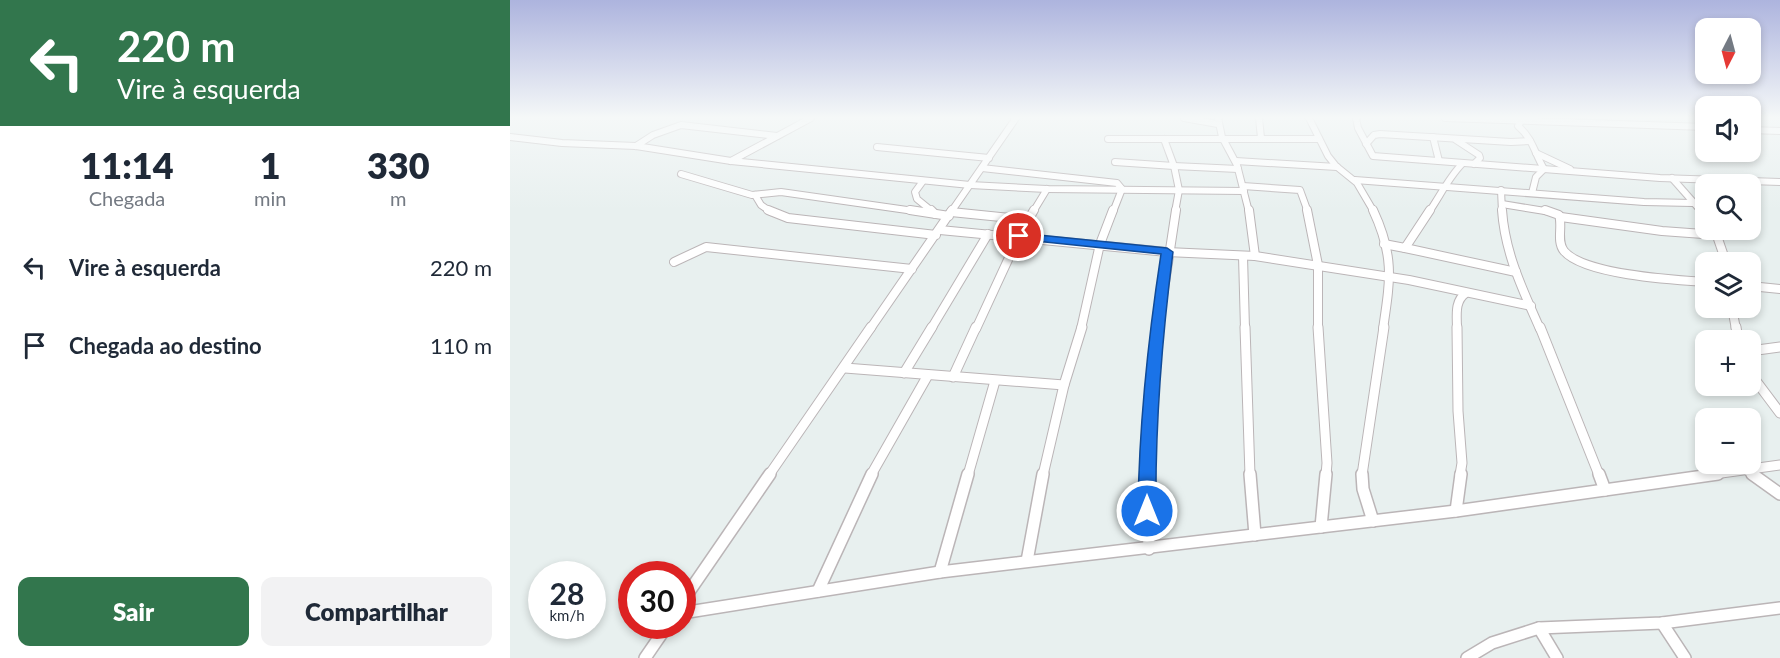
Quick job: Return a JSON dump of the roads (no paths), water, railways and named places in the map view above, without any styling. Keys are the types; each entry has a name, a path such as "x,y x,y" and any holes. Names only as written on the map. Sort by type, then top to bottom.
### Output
{"street":[{"path":"653,149 731,161 970,185 1047,189 1243,188 1302,191 1312,224 1318,266 1319,357 1327,463 1321,527"},
{"path":"731,161 754,149"},
{"path":"894,149 989,158"},
{"path":"696,582 995,149"},
{"path":"1149,549 1147,454 1159,313 1167,252 1179,190 1168,149"},
{"path":"1229,149 1237,165 1252,222 1255,256"},
{"path":"1325,149 1337,167 1355,180 1368,200 1390,262 1391,277 1362,475 1363,489 1373,521"},
{"path":"1368,149 1376,167"},
{"path":"1436,149 1439,161"},
{"path":"1469,149 1480,158 1474,164"},
{"path":"1526,149 1576,172"},
{"path":"1533,149 1544,169"},
{"path":"1372,156 1576,172 1780,182"},
{"path":"1114,162 1174,166 1337,167"},
{"path":"1406,248 1447,186 1452,174 1462,164"},
{"path":"982,168 1117,183 1122,189"},
{"path":"1532,193 1536,177 1544,169"},
{"path":"681,174 719,188 755,195 781,192 935,214 1030,220"},
{"path":"1672,178 1693,203"},
{"path":"1355,180 1693,203"},
{"path":"923,181 915,192 916,199 935,214"},
{"path":"953,377 1019,236 1047,189"},
{"path":"1027,561 1043,473 1064,385 1085,316 1100,244 1122,189"},
{"path":"1501,190 1505,240 1516,272 1605,490"},
{"path":"755,195 768,212 788,218 938,232 1019,236 1167,252 1255,256 1391,277 1531,306"},
{"path":"1502,204 1549,211 1561,217 1662,231 1695,232"},
{"path":"1561,217 1560,241 1563,250 1584,265 1662,279 1695,281"},
{"path":"904,373 988,234"},
{"path":"1384,244 1516,272"},
{"path":"674,262 706,247 912,269"},
{"path":"1243,256 1250,485 1255,535"},
{"path":"1761,287 1780,289"},
{"path":"1456,512 1462,463 1458,411 1457,305 1460,297 1466,293"},
{"path":"1761,350 1780,348"},
{"path":"845,368 1064,385"},
{"path":"818,591 870,477 928,375"},
{"path":"940,572 995,381"},
{"path":"1761,388 1780,413"},
{"path":"1761,468 1780,465"},
{"path":"696,611 940,572 1456,512 1719,474"},
{"path":"1752,474 1780,494"},
{"path":"1467,658 1492,643 1539,628 1662,623 1780,608"},
{"path":"1662,623 1685,658"},
{"path":"1539,628 1557,658"},
{"path":"645,658 658,639"}]}
